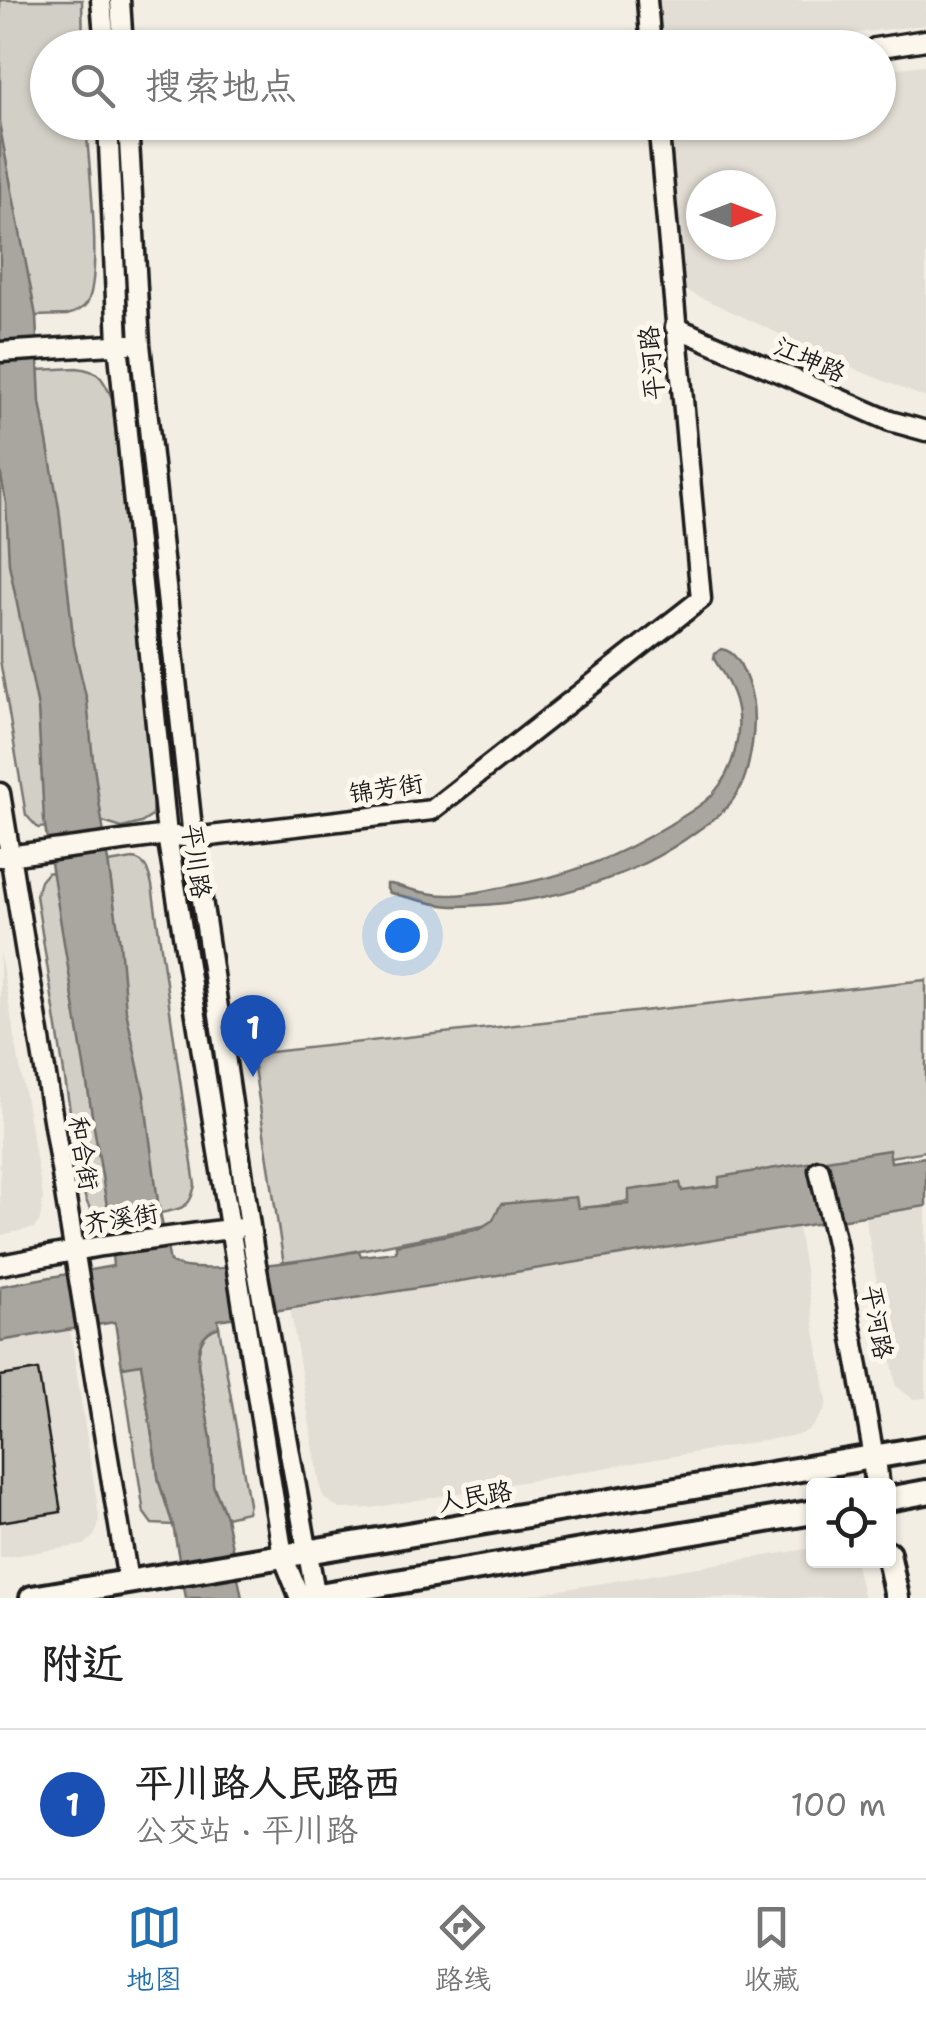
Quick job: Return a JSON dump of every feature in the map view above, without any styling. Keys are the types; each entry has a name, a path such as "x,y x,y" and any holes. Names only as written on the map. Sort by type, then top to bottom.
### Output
{"main road":[{"name":"人民路","path":"32,1598 926,1448"},
{"name":"平河路","path":"874,1456 876,1478"},
{"path":"896,1498 926,1492"},
{"path":"308,1597 806,1513"},
{"path":"891,1568 897,1598"}],"street":[{"path":"101,0 103,30"},
{"path":"120,0 122,30"},
{"path":"647,0 650,30"},
{"path":"896,45 926,40"},
{"name":"平川路","path":"109,140 118,344 166,836 245,1330 294,1554 308,1597"},
{"name":"平川路","path":"129,140 140,344 192,838 267,1328 294,1554"},
{"name":"平河路","path":"659,140 700,598"},
{"name":"江坤路","path":"675,327 890,421 926,430"},
{"path":"0,352 140,344"},
{"name":"锦芳街","path":"5,856 432,810 700,598"},
{"name":"和合街","path":"0,793 5,856 128,1580"},
{"name":"平河路","path":"819,1170 874,1456"},
{"name":"齐溪街","path":"0,1265 76,1258 101,1246 250,1227"}],"shaded area":[{"path":"0,0 82,0 83,30 30,30 30,140 87,140 94,244 92,289 87,303 67,315 0,317"},
{"path":"655,0 926,0 926,25 883,30 658,30"},
{"path":"926,65 926,398 685,290 671,140 896,140 896,68"},
{"path":"0,128 36,316 40,402 59,508 74,645 87,701 126,1011 144,1094 170,1262 184,1267 232,1268 359,1251 361,1256 396,1252 396,1245 479,1229 493,1220 501,1204 576,1197 578,1208 629,1204 629,1190 680,1183 682,1191 719,1186 719,1177 889,1150 891,1162 926,1157 926,1206 218,1320 219,1327 201,1342 198,1365 211,1439 213,1485 226,1517 242,1598 186,1598 173,1525 159,1482 141,1364 122,1367 115,1322 0,1341 0,1286 113,1266 109,1219 44,820 38,708 9,564 0,470"},
{"path":"77,368 100,377 112,398 153,801 152,816 122,828 103,822 38,828 26,815 0,660 0,372"},
{"path":"721,649 735,657 744,672 752,698 754,728 748,767 740,788 707,824 643,864 553,895 458,906 390,893 387,889 387,884 391,884 458,895 549,877 629,847 697,807 713,794 727,774 738,737 735,700 714,659"},
{"path":"133,859 144,865 152,885 195,1185 188,1202 178,1209 103,1218 91,1210 82,1187 36,895 47,873"},
{"path":"0,953 43,1198 40,1220 34,1228 0,1235"},
{"path":"926,980 926,1151 498,1223 284,1265 252,1054"},
{"path":"926,1206 926,1398 913,1399 896,1386 865,1217"},
{"path":"798,1228 827,1401 825,1410 802,1434 371,1508 340,1509 325,1499 290,1307"},
{"path":"219,1327 249,1504 247,1512 226,1517 213,1485 211,1439 198,1365 204,1337"},
{"path":"70,1330 98,1527 84,1545 0,1558 0,1341"},
{"path":"141,1363 159,1482 173,1525 152,1524 144,1513 122,1367"},
{"path":"806,1549 806,1568 857,1568 864,1598 512,1598"}],"building":[{"path":"38,1370 61,1512 0,1522 0,1376"}],"place":[{"name":"平川路人民路西","path":"253,1077"}]}
